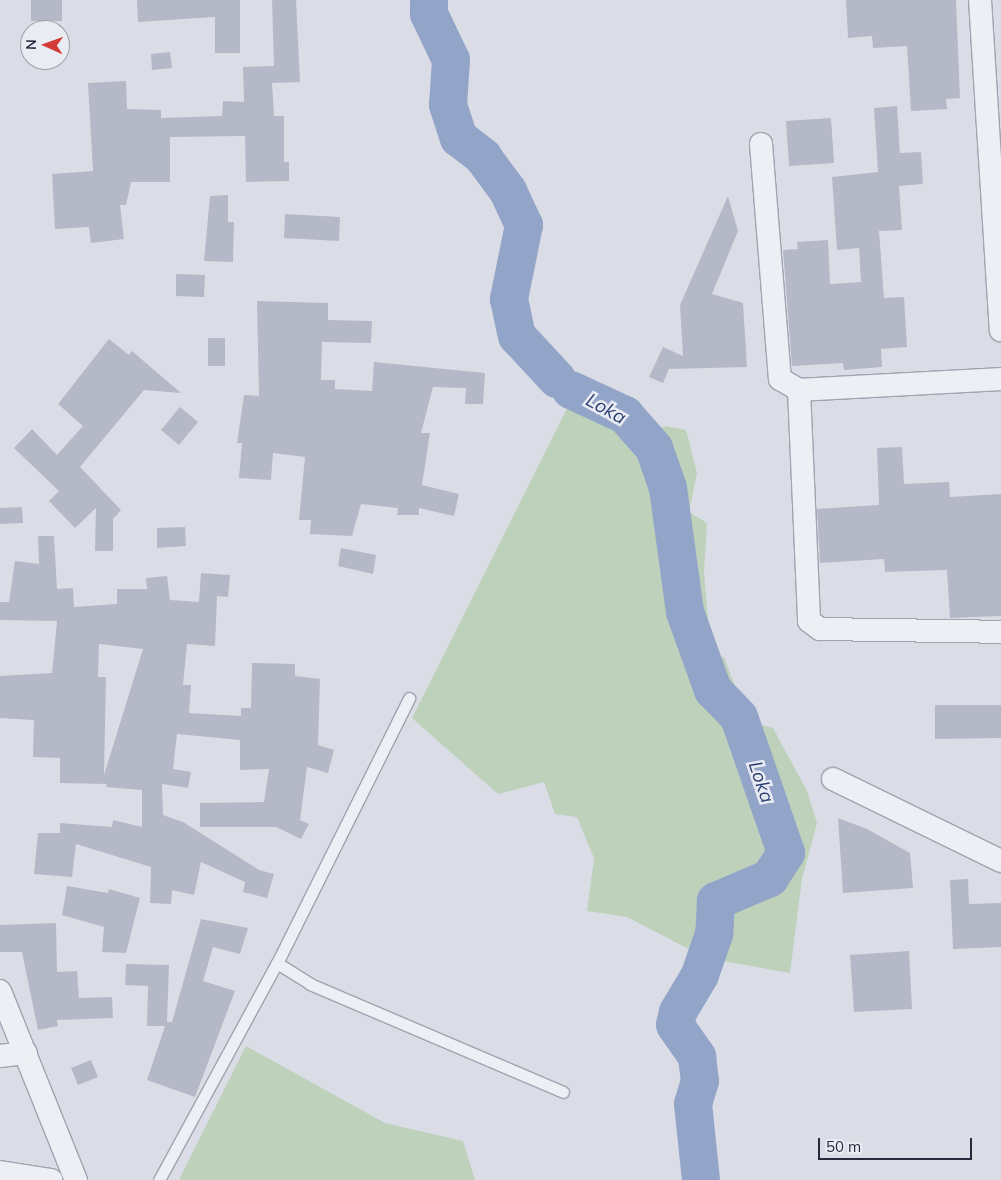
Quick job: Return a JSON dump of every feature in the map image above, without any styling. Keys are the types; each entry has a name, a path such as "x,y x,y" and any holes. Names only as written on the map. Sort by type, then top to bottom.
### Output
{"street":[{"path":"980,0 1001,330"},
{"path":"761,144 780,379 799,390 1001,379"},
{"path":"799,390 809,621 820,629 1001,632"},
{"path":"833,778 1001,862"},
{"path":"0,991 76,1180"},
{"path":"0,1056 26,1053"},
{"path":"0,1172 51,1180"}],"lane":[{"path":"159,1180 277,963 409,698"},
{"path":"277,963 310,984 563,1092"}],"green space":[{"path":"571,400 643,436 665,426 686,430 697,473 689,512 707,523 704,572 711,655 724,657 748,721 773,728 807,791 817,823 802,879 790,973 706,958 627,917 587,911 594,858 577,817 555,814 544,782 498,794 412,718"},
{"path":"246,1046 385,1123 463,1141 475,1180 179,1180"}],"building":[{"path":"31,0 62,0 62,20 31,20"},
{"path":"137,0 240,0 240,53 215,53 215,17 138,22"},
{"path":"272,0 296,0 300,82 272,83 274,116 284,116 284,162 289,162 289,181 246,182 245,136 170,137 170,182 131,182 126,205 120,205 124,239 91,243 89,227 55,229 52,174 93,171 88,83 126,81 127,109 161,110 161,118 222,116 223,101 244,102 243,67 274,66"},
{"path":"846,0 956,0 960,98 946,99 947,109 911,111 907,46 873,48 872,36 848,38"},
{"path":"170,52 172,68 152,70 151,54"},
{"path":"897,106 900,153 921,152 923,184 899,186 902,230 879,231 884,298 904,297 907,347 881,349 882,367 844,370 843,363 792,366 783,250 798,249 797,242 828,240 830,284 861,282 859,248 837,250 832,177 878,172 874,108"},
{"path":"831,118 834,163 789,166 786,121"},
{"path":"228,195 228,222 234,222 233,262 204,261 210,196"},
{"path":"728,196 738,231 712,294 743,303 747,367 669,369 663,383 649,377 663,347 683,356 680,305"},
{"path":"285,214 340,217 339,241 284,238"},
{"path":"176,274 205,275 204,297 176,296"},
{"path":"257,301 328,303 328,320 372,321 371,343 322,342 321,380 335,380 335,389 372,391 374,362 485,373 483,404 465,404 466,388 433,387 421,433 430,433 422,485 459,494 454,516 419,508 419,515 397,515 398,508 361,504 352,536 310,534 311,520 299,520 305,457 273,453 271,480 239,478 242,443 237,443 244,395 259,396"},
{"path":"208,338 225,338 225,366 208,366"},
{"path":"109,339 129,355 132,351 181,393 144,390 80,467 121,510 113,519 113,551 95,551 96,508 75,528 49,501 59,491 14,448 32,429 57,455 83,426 58,404"},
{"path":"180,407 198,422 179,445 161,430"},
{"path":"902,447 904,484 949,482 950,497 1001,494 1001,616 950,618 947,570 885,572 884,559 820,563 817,509 879,505 877,448"},
{"path":"22,507 23,523 0,524 0,508"},
{"path":"185,527 186,546 157,548 157,528"},
{"path":"38,536 54,536 57,589 73,588 74,607 117,604 117,589 147,589 146,578 167,576 170,600 199,602 201,573 230,575 228,597 217,596 215,646 187,644 183,685 191,685 189,713 241,716 241,708 251,708 252,663 295,664 295,676 320,679 318,745 334,750 328,773 307,767 300,820 309,824 301,839 276,827 200,827 200,803 264,802 269,769 240,770 240,740 177,734 173,769 191,772 188,788 162,784 163,815 183,822 259,870 274,874 267,898 243,892 245,882 201,862 194,895 172,890 171,904 150,903 151,867 76,844 72,877 34,874 38,833 60,833 60,823 112,827 113,820 142,827 142,790 106,787 107,784 60,783 60,758 33,757 34,720 0,718 0,676 52,673 57,621 0,620 0,602 9,602 15,561 39,564","holes":["99,644 143,649 104,775 106,677 98,677"]},
{"path":"341,548 376,555 373,574 338,566"},
{"path":"935,705 1001,705 1001,738 935,739"},
{"path":"838,818 867,829 910,853 913,888 843,893"},
{"path":"968,879 969,904 1001,903 1001,947 953,949 950,880"},
{"path":"67,886 108,893 109,889 140,898 126,953 102,952 104,927 62,915"},
{"path":"201,919 248,928 240,954 213,947 203,981 235,991 195,1097 147,1080 165,1026 147,1026 148,986 125,985 126,964 169,965 167,1022 172,1022"},
{"path":"56,923 57,972 77,971 79,998 112,997 113,1018 57,1020 58,1026 38,1030 22,952 0,952 0,925"},
{"path":"909,951 912,1009 854,1012 850,955"},
{"path":"91,1060 98,1077 78,1085 71,1068"}],"waterway":[{"name":"Loka","path":"429,0 429,14 451,60 448,105 459,138 483,157 508,191 524,225 509,299 517,336 557,379"},
{"name":"Loka","path":"571,390 625,415 654,448 668,488 685,612 713,690 739,717 786,853 770,878 716,901 714,934 700,975 678,1012 675,1025 697,1057 700,1081 693,1104 701,1180"}]}
